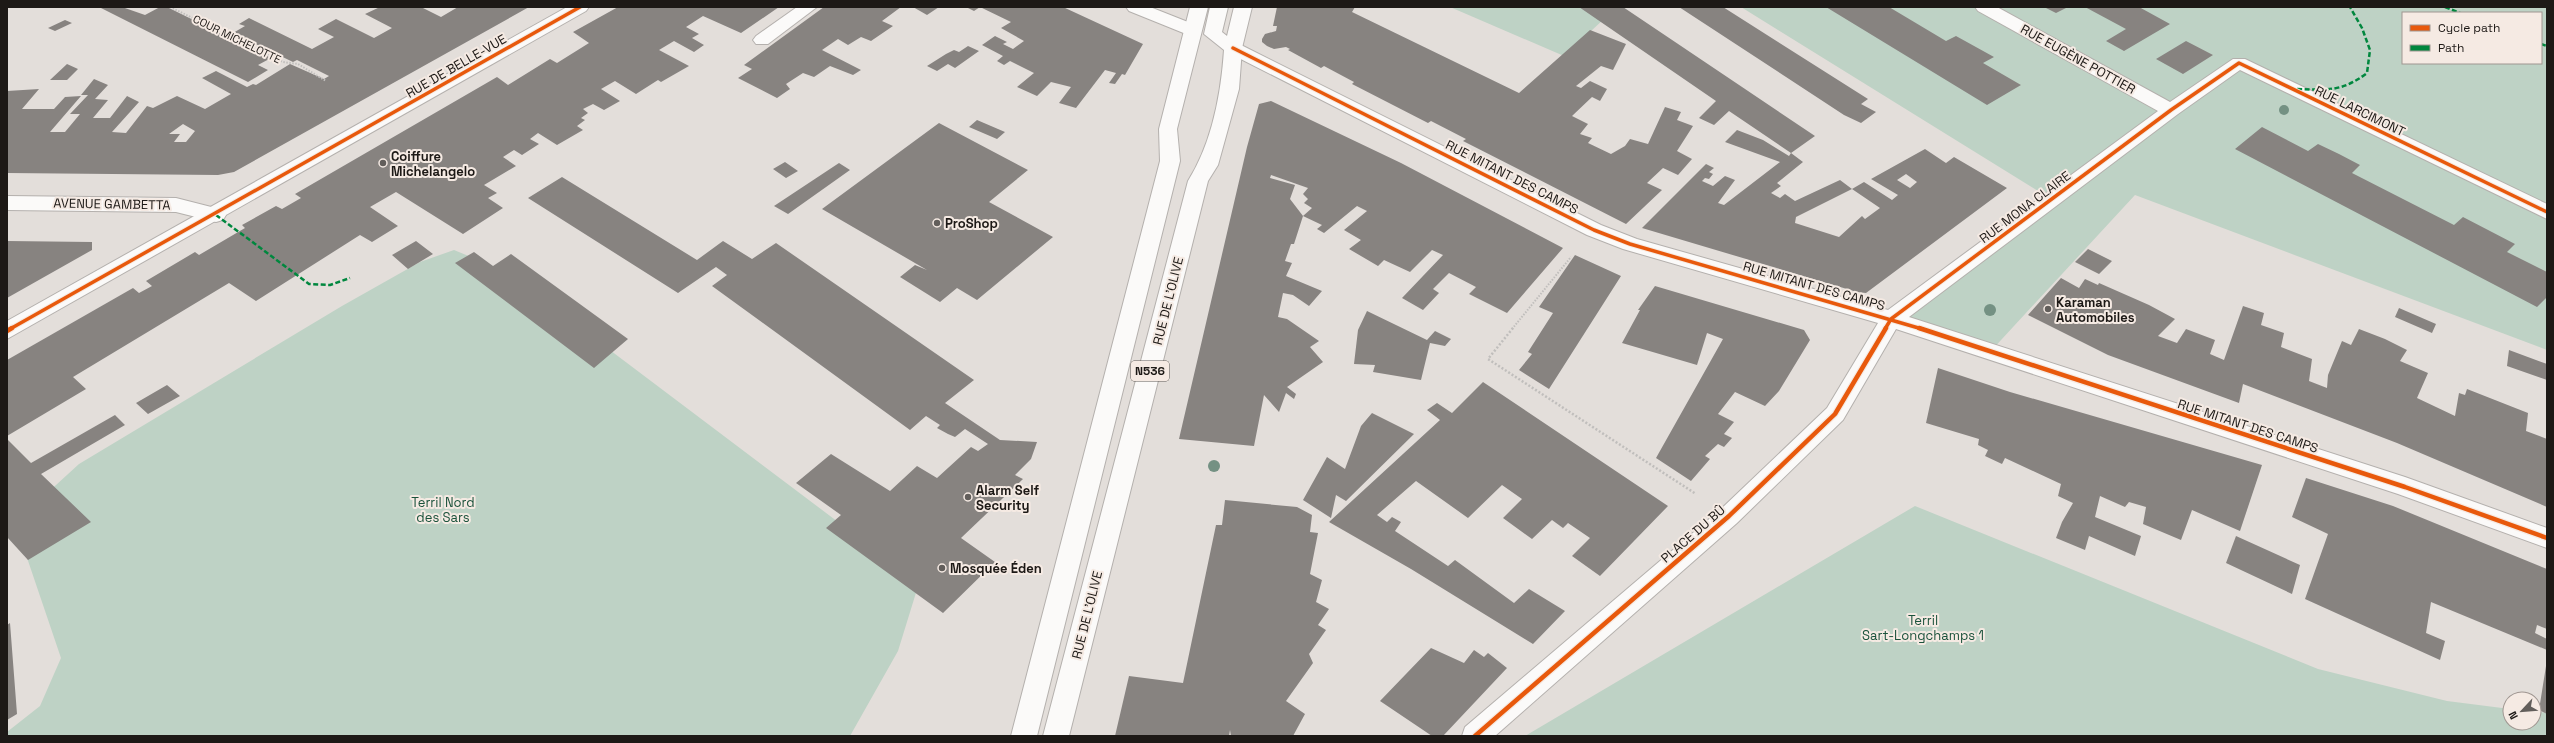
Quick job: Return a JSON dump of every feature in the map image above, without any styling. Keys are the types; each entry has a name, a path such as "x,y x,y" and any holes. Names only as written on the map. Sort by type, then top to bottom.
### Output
{"street":[{"name":"RUE DE BELLE-VUE","path":"7,331 580,7"},
{"path":"762,40 808,7"},
{"path":"1135,7 1192,30"},
{"name":"N536","path":"1024,736 1170,161 1168,129 1199,7"},
{"name":"RUE MITANT DES CAMPS","path":"1219,7 1213,34 1233,48 1594,230 1630,244 1891,319 2405,487 2547,538"},
{"name":"RUE DE L'OLIVE","path":"1056,736 1198,181 1208,165 1230,89 1233,48 1243,7"},
{"name":"RUE EUGÈNE POTTIER","path":"1984,7 2171,110"},
{"name":"RUE LARCIMONT","path":"2171,110 2239,63 2547,212"},
{"name":"RUE MONA CLAIRE","path":"1891,319 2171,110"},
{"name":"AVENUE GAMBETTA","path":"7,203 176,205 216,214"},
{"name":"PLACE DU BÛ","path":"1475,736 1730,516 1835,414 1891,319"}],"path":[{"path":"1594,230 1488,359 1730,516"}],"green space":[{"path":"1450,7 1586,7 1604,19 1564,56"},
{"path":"1741,7 2547,7 2547,350 2135,195 1990,352 1891,319 2051,199"},
{"name":"Terril Nord des Sars","path":"454,250 505,271 919,583 898,651 850,736 7,736 7,732 40,706 61,658 23,546 33,506 79,464 342,306 420,262"},
{"name":"Terril Sart-Longchamps 1","path":"1915,506 2318,669 2447,701 2502,708 2502,731 2542,731 2542,712 2547,713 2547,736 1525,736"}],"building":[{"path":"99,7 122,7 145,15 160,7 167,7 271,58 258,65 268,70 248,82"},
{"path":"380,7 421,7 441,17 458,7 529,7 234,172 218,175 7,173 7,91 39,89 22,109 54,109 65,97 81,96 50,132 65,132 80,114 70,114 88,95 81,95 94,79 108,85 95,99 108,100 93,118 110,118 127,96 139,102 112,132 126,133 147,106 153,108 177,96 205,109 231,94 202,78 216,71 247,87 253,84 256,85 290,64 324,79 329,76 297,60 293,62 233,33 245,26 239,24 249,18 312,49 334,37 318,29 336,19 374,38 392,28 365,14","holes":["183,124 195,131 186,142 174,142 180,134 169,134"]},
{"path":"618,7 779,7 741,33 703,16 686,27 699,34 692,38 704,45 694,52 674,41 659,50 689,66 661,82 658,80 636,94 615,81 601,89 620,101 604,110 593,104 583,109 588,113 581,118 585,120 577,126 583,130 557,145 538,133 530,139 539,144 522,155 514,150 503,157 516,166 484,185 497,193 488,198 503,208 463,234 396,192 370,207 398,226 372,242 360,235 256,301 229,283 73,377 86,389 7,436 7,360 133,288 139,293 152,286 146,281 195,252 199,255 245,228 242,225 276,206 282,209 301,198 295,194 497,77 508,85 550,59 557,63 589,43 573,32"},
{"path":"824,7 901,7 882,21 893,26 871,41 861,37 848,45 838,39 822,50 861,70 853,75 830,66 814,77 803,73 786,84 790,89 777,98 738,78 752,69 744,65"},
{"path":"913,7 939,7 927,15"},
{"path":"966,7 980,7 974,11"},
{"path":"980,7 1063,7 1143,44 1125,75 1122,74 1115,84 1109,83 1116,73 1105,70 1076,108 1059,103 1071,87 1051,82 1037,96 1017,87 1034,73 1010,61 1004,65 997,61 1003,56 982,45 995,36 1007,42 1003,44 1013,49 1024,41 1001,28 1011,22"},
{"path":"1277,7 1355,7 1352,12 1519,93 1590,30 1626,44 1613,70 1601,66 1576,86 1581,88 1590,81 1607,89 1600,101 1592,97 1572,116 1588,124 1580,134 1592,138 1588,143 1611,154 1625,146 1630,139 1648,144 1665,107 1681,112 1677,120 1693,126 1677,151 1692,159 1678,175 1663,168 1647,183 1662,190 1626,224 1463,141 1466,139 1431,121 1428,123 1352,84 1354,82 1324,66 1321,68 1288,50 1290,49 1286,47 1274,49 1267,46 1262,42 1262,39 1265,34 1276,31 1277,26 1273,26"},
{"path":"1579,7 1623,7 1815,136 1791,153 1729,111 1714,125 1699,118 1716,101"},
{"path":"1679,7 1723,7 1868,99 1861,104 1876,112 1861,123 1844,115"},
{"path":"1826,7 1889,7 1946,41 1956,36 1994,57 1983,63 2021,85 1987,105"},
{"path":"2044,7 2068,7 2056,13"},
{"path":"2085,7 2139,7 2170,24 2124,51 2106,41 2126,29"},
{"path":"65,20 72,23 55,31 48,28"},
{"path":"2186,41 2213,55 2183,74 2156,59"},
{"path":"968,46 979,51 955,68 948,64 937,71 927,66 954,50 959,52"},
{"path":"67,64 78,69 67,80 50,80"},
{"path":"1271,101 1401,163 1563,248 1507,313 1469,294 1476,287 1449,273 1433,289 1439,293 1423,310 1402,298 1443,255 1432,250 1410,272 1384,260 1378,266 1349,249 1361,240 1344,230 1367,211 1357,206 1324,233 1317,229 1322,225 1303,216 1294,244 1291,244 1285,261 1292,263 1286,276 1322,291 1309,306 1293,295 1283,293 1278,317 1287,319 1319,341 1310,347 1323,362 1287,387 1296,394 1294,399 1286,393 1279,412 1264,395 1254,446 1179,439 1247,147 1259,104","holes":["1271,175 1308,188 1303,194 1308,199 1304,203 1312,208 1303,216 1290,199 1295,185 1270,178"]},
{"path":"977,120 1005,132 997,139 969,127"},
{"name":"ProShop","path":"939,123 1028,170 989,202 1053,237 977,300 957,288 940,302 900,277 915,265 927,270 822,209"},
{"path":"2262,127 2308,151 2318,144 2339,154 2360,165 2352,173 2454,225 2463,217 2515,244 2507,252 2547,272 2547,297 2537,307 2235,149"},
{"path":"1737,130 1763,140 1789,156 1791,153 1803,162 1777,183 1781,186 1771,193 1780,198 1785,194 1795,201 1840,180 1852,189 1864,182 1892,200 1898,195 1871,179 1925,149 1946,163 1954,157 2007,188 1866,293 1857,292 1642,228 1706,164 1714,168 1709,172 1713,174 1709,179 1705,178 1702,181 1713,186 1725,176 1735,180 1718,203 1724,205 1780,162 1725,142","holes":["1906,174 1917,182 1910,188 1897,180","1852,189 1880,208 1865,219 1862,216 1839,237 1795,223 1796,217"]},
{"path":"785,162 798,171 786,178 773,169"},
{"path":"839,163 850,170 788,214 774,206"},
{"path":"562,177 697,260 723,241 752,259 776,243 974,380 945,403 1000,440 1037,442 1031,459 1015,475 1023,479 961,538 995,562 943,613 826,528 841,515 796,483 831,454 890,491 917,466 937,478 971,447 978,451 988,444 965,429 955,437 948,434 937,428 940,425 926,416 910,430 712,286 727,275 716,267 678,293 528,198"},
{"path":"7,241 92,242 92,250 7,298"},
{"path":"416,241 433,254 408,269 392,255"},
{"path":"2088,249 2112,261 2099,274 2075,262"},
{"path":"474,252 493,266 511,254 628,339 594,368 455,263"},
{"path":"1575,255 1621,276 1549,389 1519,370 1532,354 1528,352 1553,313 1539,307"},
{"path":"2061,278 2079,288 2085,279 2098,285 2099,283 2149,305 2175,319 2158,336 2177,343 2186,329 2215,340 2210,354 2224,360 2243,306 2264,313 2261,325 2284,333 2281,347 2312,359 2309,381 2327,388 2328,375 2342,341 2351,345 2359,329 2385,339 2407,350 2400,361 2428,373 2417,398 2455,416 2459,393 2465,395 2467,389 2528,413 2526,431 2547,439 2547,507 2397,443 2243,384 2239,403 2108,355 2028,315"},
{"path":"1655,286 1804,330 1810,340 1779,391 1765,406 1735,392 1718,414 1734,422 1724,434 1732,438 1724,447 1718,444 1705,456 1710,459 1691,481 1656,458 1723,339 1707,333 1697,365 1622,343 1640,310 1638,310"},
{"path":"2399,308 2436,324 2432,333 2395,317"},
{"path":"1367,311 1427,340 1435,331 1451,339 1445,346 1430,343 1421,380 1373,372 1375,365 1354,364 1358,330"},
{"path":"2509,350 2547,364 2547,380 2507,366"},
{"path":"1938,368 2010,392 2262,465 2240,531 2192,510 2181,540 2143,524 2146,507 2129,502 2125,507 2100,496 2095,517 2141,536 2135,556 2089,536 2085,550 2056,538 2062,522 2073,503 2058,496 2061,484 2005,458 2002,464 1985,456 1988,450 1978,445 1979,439 1926,423"},
{"path":"1483,382 1668,506 1600,576 1572,556 1590,538 1568,523 1563,528 1552,520 1532,539 1503,518 1522,499 1502,485 1468,518 1416,481 1377,515 1387,522 1392,517 1401,522 1395,531 1448,566 1455,560 1514,603 1529,589 1565,611 1533,644 1411,569 1329,522 1440,420 1427,410 1437,403 1452,413"},
{"path":"167,385 180,396 148,414 136,403"},
{"path":"1372,413 1414,434 1346,501 1336,495 1331,518 1303,500 1327,457 1345,469 1361,426"},
{"path":"115,415 125,425 41,474 91,522 28,560 7,537 7,439 31,463"},
{"path":"2306,478 2393,506 2547,569 2547,629 2537,625 2535,633 2547,639 2547,650 2431,602 2426,633 2445,641 2440,660 2305,599 2328,534 2292,517"},
{"path":"1225,500 1297,507 1312,515 1310,532 1318,533 1310,574 1322,580 1316,602 1329,609 1318,625 1326,630 1309,654 1313,663 1286,701 1305,714 1293,736 1231,736 1230,730 1229,736 1115,736 1129,676 1183,683 1216,525 1222,525"},
{"path":"2236,536 2300,565 2292,594 2226,563"},
{"path":"10,623 17,714 7,720 7,625"},
{"path":"1431,648 1464,663 1474,650 1484,657 1488,653 1507,668 1443,736 1432,736 1380,701"},
{"path":"2547,666 2547,714 2542,712 2542,691"}],"marked path":[{"path":"2297,89 2334,90 2349,85 2367,73 2370,50 2362,28 2350,7"},
{"path":"2445,7 2458,12"},
{"path":"2542,44 2547,46"},
{"path":"216,215 309,284 330,285 350,278"}],"cycle path":[{"path":"7,331 580,7"},
{"path":"1233,48 1594,230 1630,244 1891,319 2405,487 2547,538"},
{"path":"1475,736 1729,516 1835,414 1891,319 2171,110 2239,63 2547,212"}],"place":[{"name":"Coiffure Michelangelo","path":"383,163"},
{"name":"ProShop","path":"937,223"},
{"name":"Karaman Automobiles","path":"2048,309"},
{"name":"Alarm Self Security","path":"968,497"},
{"name":"Mosquée Éden","path":"942,568"}]}
